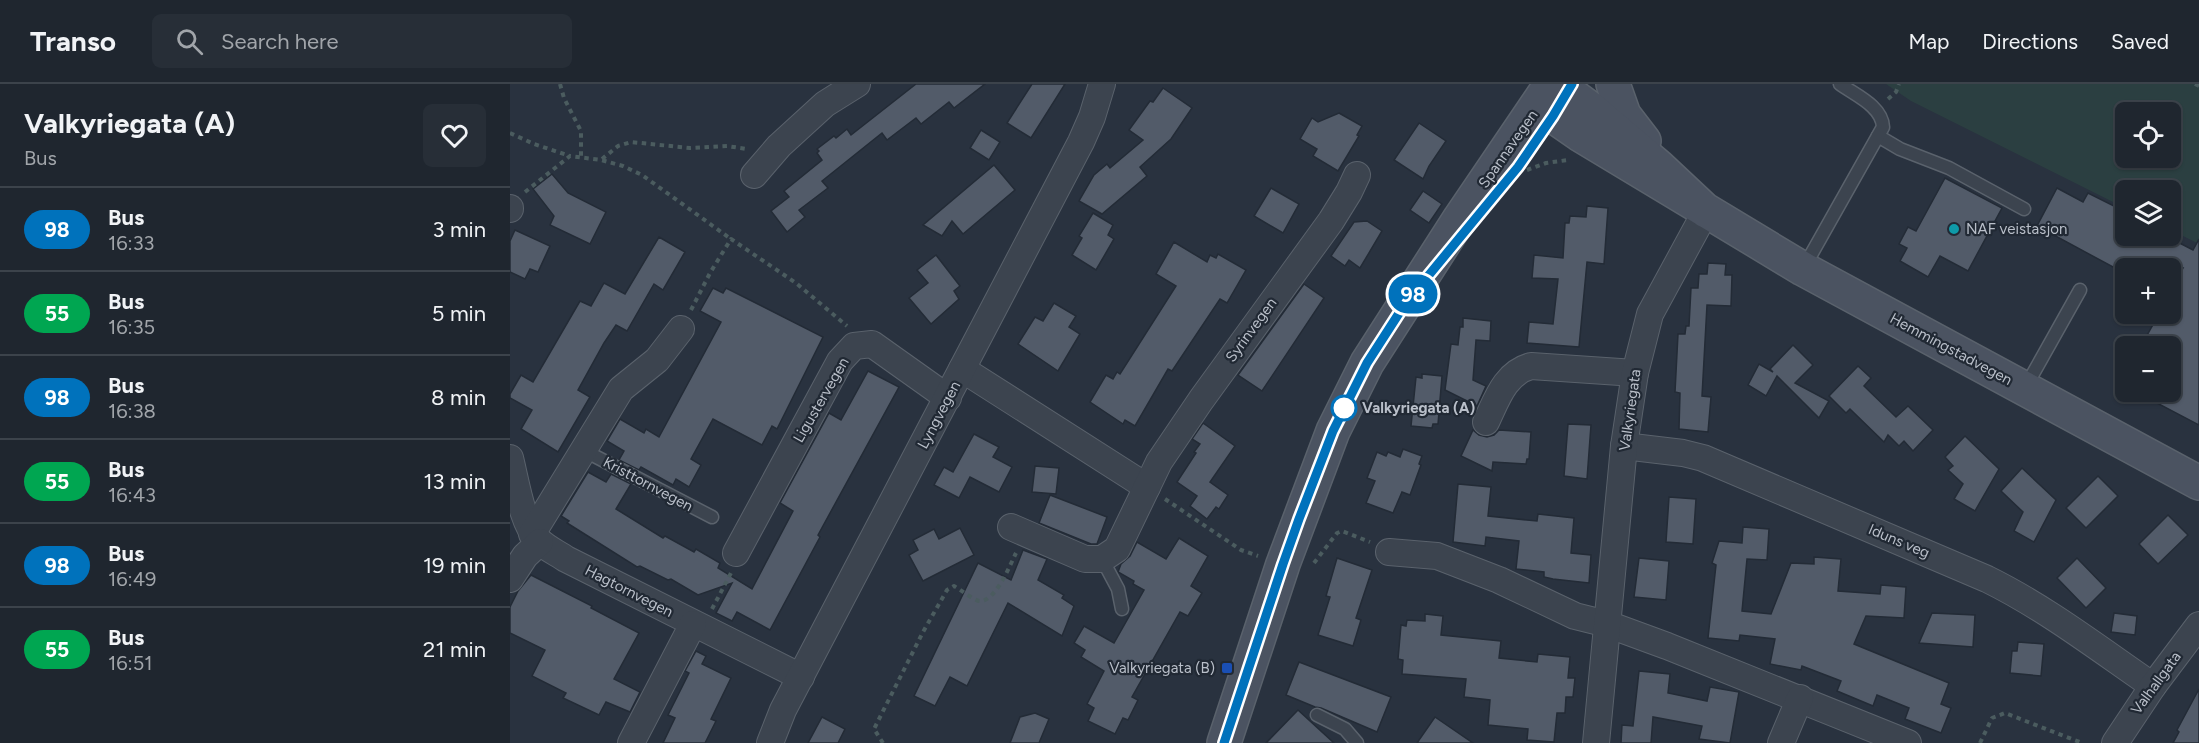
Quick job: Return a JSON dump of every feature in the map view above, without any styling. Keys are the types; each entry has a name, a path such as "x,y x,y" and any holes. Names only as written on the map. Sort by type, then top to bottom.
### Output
{"street":[{"path":"759,168 779,146 825,104 857,84"},
{"name":"Lyngvegen","path":"770,743 783,710 1081,142 1092,117 1102,84"},
{"path":"1613,84 1624,115 1648,146 1658,166"},
{"name":"Hemmingstadvegen","path":"1558,94 1658,166 1707,211"},
{"name":"Hemmingstadvegen","path":"1558,94 1578,134 1803,269 2025,389 2197,477"},
{"name":"Spannavegen","path":"1226,742 1283,564 1333,431 1367,363 1460,218 1558,94"},
{"name":"Syrinvegen","path":"1102,559 1117,549 1159,462 1331,221 1357,175"},
{"name":"Valkyriegata","path":"1596,743 1624,446 1635,373 1650,314 1707,211"},
{"path":"510,579 527,543 621,389 657,360 681,329"},
{"path":"872,344 948,398"},
{"name":"Ligustervegen","path":"736,553 840,361 854,346 872,344"},
{"path":"1486,422 1502,387 1519,369 1532,366 1635,373"},
{"path":"962,369 1147,487"},
{"name":"Iduns veg","path":"1624,446 1683,453 1703,458 1987,579 2014,592 2152,686"},
{"path":"510,459 525,514 527,543"},
{"path":"1019,531 1085,559 1102,559"},
{"name":"Hagtornvegen","path":"527,543 567,559 801,677"},
{"path":"1389,552 1437,556 1499,580 1575,616 1607,624 1800,698 1908,743"},
{"name":"Valhallgata","path":"2115,743 2152,686 2199,625"},
{"path":"631,743 697,626"},
{"path":"1781,743 1800,698"}],"lane":[{"path":"1803,269 1883,127 1883,119 1877,110 1840,84"},
{"path":"1878,136 1900,149 1949,168 2024,209"},
{"path":"2025,389 2080,290"},
{"name":"Kristtornvegen","path":"583,450 712,518"},
{"path":"1102,559 1118,589 1122,609"},
{"path":"1317,715 1350,732 1357,743"}],"path":[{"path":"560,84 564,98 581,131 581,158"},
{"path":"510,133 570,156 601,160 623,166 642,175 796,283 851,330 872,344"},
{"path":"601,160 618,146 631,142 690,148 727,146 748,149 759,168"},
{"path":"510,208 519,196 570,156"},
{"path":"681,329 710,273 731,239"},
{"path":"883,743 874,729 922,632 947,590 954,586 978,601 988,600 994,594 1019,531"},
{"path":"1309,569 1337,533 1342,531 1370,541 1389,552"},
{"path":"697,626 732,570 736,553"},
{"path":"1980,743 1992,718 2005,713 2082,743"}],"green space":[{"path":"1886,84 2199,84 2199,244 2181,235 2181,180 2115,180 2115,203 1911,101"}],"building":[{"path":"916,84 985,84 954,108 949,102 921,124 916,118 887,140 882,133 822,181 828,188 799,210 805,217 787,232 771,211 789,197 784,191 822,160 817,149 847,129 851,135"},
{"path":"1032,84 1065,84 1031,138 1007,123"},
{"path":"1163,88 1192,108 1171,139 1140,167 1147,176 1102,214 1079,201 1094,175 1107,164 1110,168 1143,140 1129,130 1150,101 1153,102"},
{"path":"1339,113 1362,126 1357,135 1359,136 1338,171 1313,156 1317,149 1300,139 1312,118 1318,122"},
{"path":"1419,123 1446,141 1423,179 1394,160"},
{"path":"981,130 1000,142 989,160 970,148"},
{"path":"994,165 1015,190 963,234 952,221 942,236 923,225"},
{"path":"552,174 568,193 606,212 590,244 550,225 554,216 533,189"},
{"name":"NAF veistasjon","path":"1945,178 2002,208 1968,271 1940,256 1928,277 1900,261 1907,248 1899,244 1908,227 1916,231"},
{"path":"1271,188 1299,204 1283,233 1254,216"},
{"path":"2057,188 2083,202 2088,193 2115,206 2115,246 2181,246 2181,244 2193,250 2199,239 2199,425 2155,402 2181,402 2181,336 2147,336 2153,324 2181,324 2181,272 2183,268 2181,268 2181,258 2115,258 2115,268 2037,226"},
{"path":"1423,191 1442,204 1429,223 1410,210"},
{"path":"1587,206 1608,208 1604,264 1587,262 1579,347 1527,343 1529,322 1553,324 1558,279 1532,278 1534,255 1563,258 1565,223 1569,223 1570,216 1586,217"},
{"path":"1093,213 1113,225 1108,235 1114,239 1096,270 1072,255 1082,238 1079,236"},
{"path":"1367,221 1382,231 1360,268 1349,260 1345,266 1331,256 1354,222"},
{"path":"515,230 550,246 538,272 530,269 525,279 510,272 510,241"},
{"path":"659,237 685,252 663,290 654,284 627,331 616,325 604,343 578,390 590,397 558,452 521,429 532,410 510,398 510,394 521,375 533,382 580,301 591,306 604,283 625,294"},
{"path":"1174,242 1207,262 1210,255 1216,258 1218,254 1246,270 1227,303 1220,299 1172,371 1168,369 1135,426 1125,420 1123,424 1090,402 1106,375 1113,379 1117,372 1120,374 1176,286 1156,274"},
{"path":"936,255 960,286 954,291 959,299 931,324 909,298 928,283 917,270"},
{"path":"1708,263 1726,264 1725,275 1732,275 1731,306 1707,305 1702,396 1711,397 1708,432 1679,429 1680,393 1675,392 1678,334 1685,334 1686,326 1689,326 1691,288 1698,288 1699,274 1707,274"},
{"path":"1304,284 1324,298 1262,391 1238,375"},
{"path":"713,288 723,293 726,288 823,337 777,429 772,426 762,445 713,419 691,459 701,465 689,487 676,479 673,485 641,467 639,470 619,460 624,451 607,441 620,419 644,433 646,429 659,437 721,322 700,311"},
{"path":"1054,303 1076,316 1069,327 1080,334 1058,371 1018,344 1035,317 1043,321"},
{"path":"1463,318 1491,321 1490,341 1476,340 1473,380 1486,386 1477,406 1445,390 1451,344 1458,345"},
{"path":"1793,345 1813,365 1795,383 1829,401 1819,418 1777,376 1766,396 1748,385 1759,364 1773,372 1770,369"},
{"path":"1858,366 1871,378 1864,386 1896,417 1908,406 1933,430 1913,451 1904,441 1899,446 1888,435 1884,442 1850,409 1846,413 1829,396"},
{"path":"868,371 899,387 818,535 820,537 770,630 737,612 732,621 716,613 732,583 698,595 671,579 668,580 640,566 637,567 567,523 569,521 561,516 588,472 606,482 611,474 631,484 616,509 663,538 665,536 694,552 696,549 720,563 718,568 752,589 793,511 780,503 829,413 841,420"},
{"path":"1422,374 1442,376 1438,424 1433,424 1432,428 1411,426 1416,377 1422,378"},
{"path":"1203,423 1235,446 1210,482 1228,495 1219,509 1216,507 1207,519 1190,506 1197,496 1177,482 1200,444 1192,439"},
{"path":"1568,424 1591,425 1587,479 1564,476"},
{"path":"1473,430 1487,437 1499,430 1531,432 1529,459 1526,464 1493,462 1492,471 1461,456"},
{"path":"974,434 999,447 993,457 1012,467 999,492 970,477 959,498 934,485 944,467 953,472"},
{"path":"1965,436 1999,469 1975,511 1954,499 1963,484 1948,470 1953,466 1945,457"},
{"path":"1403,449 1422,456 1410,495 1402,492 1393,513 1366,503 1375,481 1367,478 1377,452 1386,456 1388,452 1400,457"},
{"path":"1035,466 1059,468 1056,494 1032,492"},
{"path":"2022,468 2056,500 2034,542 2014,531 2023,512 2001,491"},
{"path":"2098,476 2118,496 2086,528 2066,508"},
{"path":"1458,484 1491,487 1488,516 1537,521 1538,514 1574,518 1571,553 1591,555 1589,583 1553,579 1544,577 1544,572 1516,569 1519,541 1486,537 1485,546 1453,542"},
{"path":"1050,495 1107,517 1097,544 1091,544 1039,523"},
{"path":"1669,497 1696,499 1693,544 1666,542"},
{"path":"2168,515 2188,535 2158,564 2139,544"},
{"path":"1743,527 1769,529 1767,560 1747,559 1742,611 1771,614 1791,563 1814,564 1814,557 1841,559 1838,591 1880,594 1881,585 1906,587 1904,618 1866,616 1854,644 1949,683 1941,704 1951,708 1941,733 1905,719 1909,708 1877,695 1873,706 1837,691 1841,681 1802,666 1801,670 1770,664 1775,639 1740,635 1739,641 1708,638 1716,565 1712,563 1719,541 1742,543"},
{"path":"960,528 974,555 923,581 909,555 918,550 913,540 934,529 939,539"},
{"path":"1179,538 1208,556 1191,586 1202,593 1188,616 1180,612 1132,697 1138,700 1128,720 1123,718 1115,734 1088,721 1094,708 1087,704 1104,671 1081,657 1085,650 1074,643 1084,626 1114,643 1144,590 1118,572 1121,564 1130,556 1137,542 1166,559"},
{"path":"1023,550 1047,559 1038,580 1064,595 1062,598 1074,606 1062,636 1008,603 967,686 950,677 935,706 914,696 978,563 1011,580"},
{"path":"1337,558 1372,570 1356,618 1361,620 1353,646 1318,635 1330,597 1326,596"},
{"path":"1639,558 1669,561 1666,600 1634,597"},
{"path":"2077,558 2106,588 2086,608 2057,578"},
{"path":"531,575 639,633 614,679 640,692 630,712 606,702 599,715 563,698 566,693 532,676 545,650 510,633 510,607 518,591"},
{"path":"1932,613 1975,615 1973,647 1919,643"},
{"path":"2114,613 2137,616 2135,635 2111,632"},
{"path":"1425,614 1443,616 1441,635 1501,641 1499,658 1537,662 1538,654 1570,657 1568,678 1575,678 1573,697 1566,697 1565,713 1557,713 1554,742 1527,740 1528,729 1488,725 1490,700 1464,697 1466,679 1402,674 1403,660 1398,659 1401,625 1406,626 1407,620 1425,621"},
{"path":"2018,642 2044,644 2041,676 2010,673 2012,651 2017,651"},
{"path":"696,651 706,656 702,664 731,678 711,719 716,721 705,743 663,743 675,718 668,715 689,673 685,671"},
{"path":"1299,662 1391,697 1377,732 1286,695"},
{"path":"1639,671 1670,674 1668,693 1707,701 1710,687 1739,692 1730,743 1699,739 1702,726 1653,717 1651,743 1621,743 1622,725 1633,726"},
{"path":"2199,689 2199,743 2173,743 2179,732 2177,730"},
{"path":"1298,710 1334,743 1266,743"},
{"path":"1035,713 1049,719 1039,743 1010,743 1020,717"},
{"path":"822,717 845,729 838,743 808,743"},
{"path":"1435,717 1473,743 1417,743"}],"bus line":[{"name":"98","path":"1224,743 1299,519 1333,431 1367,363 1405,304 1518,167 1572,84"}],"place":[{"name":"NAF veistasjon","path":"1954,229"},
{"name":"Valkyriegata (A)","path":"1344,408"},
{"name":"Valkyriegata (B)","path":"1227,668"}]}
